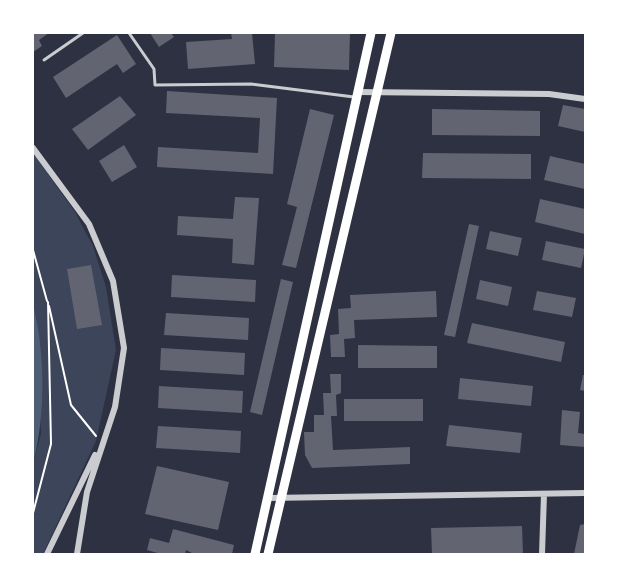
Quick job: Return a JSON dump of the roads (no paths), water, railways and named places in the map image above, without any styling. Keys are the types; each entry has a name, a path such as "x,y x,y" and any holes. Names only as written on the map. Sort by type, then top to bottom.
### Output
{"main road":[{"path":"255,554 372,33"},
{"path":"268,554 391,33"}],"street":[{"path":"357,94 376,92 549,94 585,99"},
{"path":"33,148 89,224 113,281 124,348 116,407 87,492 77,554"},
{"path":"47,554 102,443"},
{"path":"269,498 585,493"},
{"path":"542,554 544,494"}],"lane":[{"path":"44,60 83,33"},
{"path":"129,33 154,69 155,85 251,84 357,94"}]}
